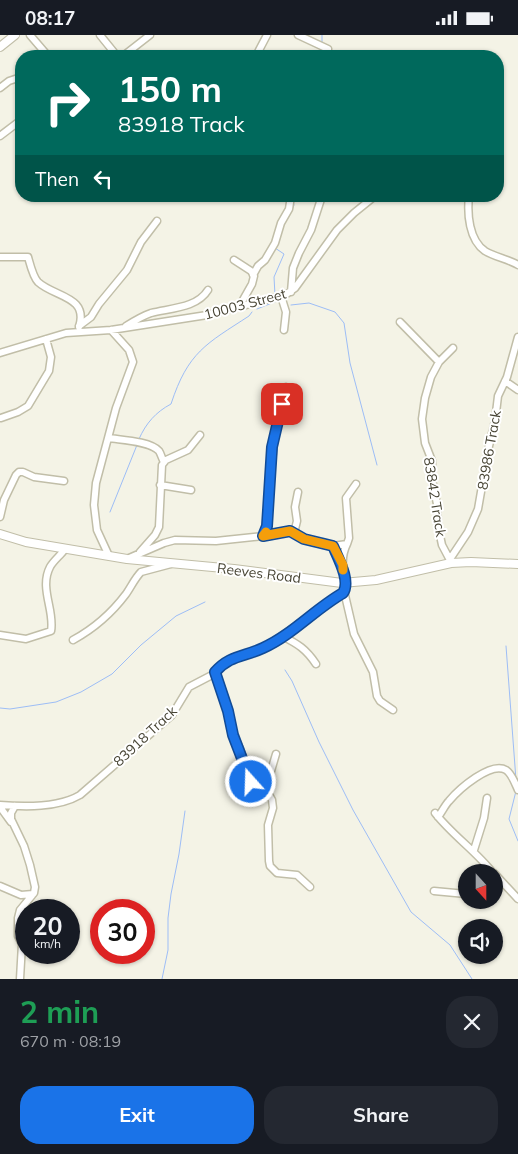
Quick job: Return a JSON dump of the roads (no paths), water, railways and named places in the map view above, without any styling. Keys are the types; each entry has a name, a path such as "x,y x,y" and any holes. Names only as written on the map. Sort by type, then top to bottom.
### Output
{"street":[{"path":"0,47 14,35"},
{"path":"30,35 43,50"},
{"path":"100,35 112,50"},
{"path":"131,50 150,35"},
{"path":"259,50 267,35"},
{"path":"298,35 328,49"},
{"path":"0,88 15,78"},
{"path":"0,136 15,125"},
{"path":"239,307 252,284 258,266 265,260 274,245 290,202"},
{"path":"291,292 293,268 298,253 311,230 320,202"},
{"name":"10003 Street","path":"0,353 78,329 111,330 207,315 291,292 337,230 368,202"},
{"path":"469,202 471,227 480,246 490,253 518,265"},
{"path":"78,329 91,317 99,304 126,271 141,242 157,221"},
{"path":"0,257 28,257 37,281 76,304 81,317 78,329"},
{"path":"234,260 254,275"},
{"path":"123,327 149,314 193,303 208,290"},
{"path":"281,296 286,312 284,329"},
{"path":"400,322 439,362"},
{"path":"109,556 98,530 94,505 96,483 121,391 134,362 129,350 111,330"},
{"name":"83986 Track","path":"451,561 468,532 478,509 498,396 505,381 518,337"},
{"path":"1,418 24,409 48,371 51,357 46,339"},
{"name":"83842 Track","path":"451,561 445,551 439,531 437,504 432,481 432,461 425,443 422,427 425,398 431,377 439,362 452,348"},
{"path":"505,381 518,390"},
{"path":"263,536 267,526 275,432 286,387"},
{"path":"136,554 158,532 161,471 164,462 169,457 188,450 200,435"},
{"path":"109,437 138,442 154,448 159,452 164,462"},
{"path":"0,517 4,500 19,472 34,477 64,481"},
{"path":"356,483 346,498 349,539 344,552 345,587 354,634 373,672 377,696 380,701 393,710"},
{"path":"160,485 192,490"},
{"path":"294,533 296,521 295,507 298,492"},
{"path":"127,559 175,540 216,541 284,532 294,533 304,539 333,546 347,544"},
{"name":"Reeves Road","path":"0,534 26,542 127,559 234,569 345,587 451,561 518,565"},
{"path":"333,546 343,565"},
{"path":"0,635 23,640 42,636 51,631 46,593 48,574 50,566 66,549"},
{"path":"73,639 92,629 105,619 141,572 172,564"},
{"name":"83918 Track","path":"0,806 65,801 80,795 172,715 187,689 209,677 228,660 263,649 345,587"},
{"path":"282,636 302,647 316,664"},
{"path":"215,672 228,711 233,735 250,779 254,785 270,795 273,803 268,825 270,864 277,873 294,873 300,876 310,887"},
{"path":"261,789 272,771 276,754"},
{"path":"486,864 437,815 450,800 489,770 497,768 507,771 518,790"},
{"path":"474,850 484,818 487,798"},
{"path":"0,806 22,841 34,883 33,894 20,910 18,918 18,936 22,945 20,979"},
{"path":"12,823 10,815 15,806"},
{"path":"503,884 518,899"},
{"path":"0,887 21,895 33,894"},
{"path":"434,891 458,893"}],"waterway":[{"path":"322,35 322,43"},
{"path":"292,210 293,202"},
{"path":"275,295 274,277 284,254 275,248 280,238"},
{"path":"257,309 277,301"},
{"path":"291,305 309,303 335,312 344,323 350,363 377,465"},
{"path":"139,439 152,418 171,404 184,372 200,351 252,312"},
{"path":"110,512 137,445"},
{"path":"0,708 10,709 56,702 81,692 112,674 141,645 176,616 205,602"},
{"path":"506,646 516,780"},
{"path":"285,670 353,810 411,912 450,945 472,979"},
{"path":"516,791 509,819 518,841"},
{"path":"162,979 168,950 168,918 171,894 185,811"}]}
